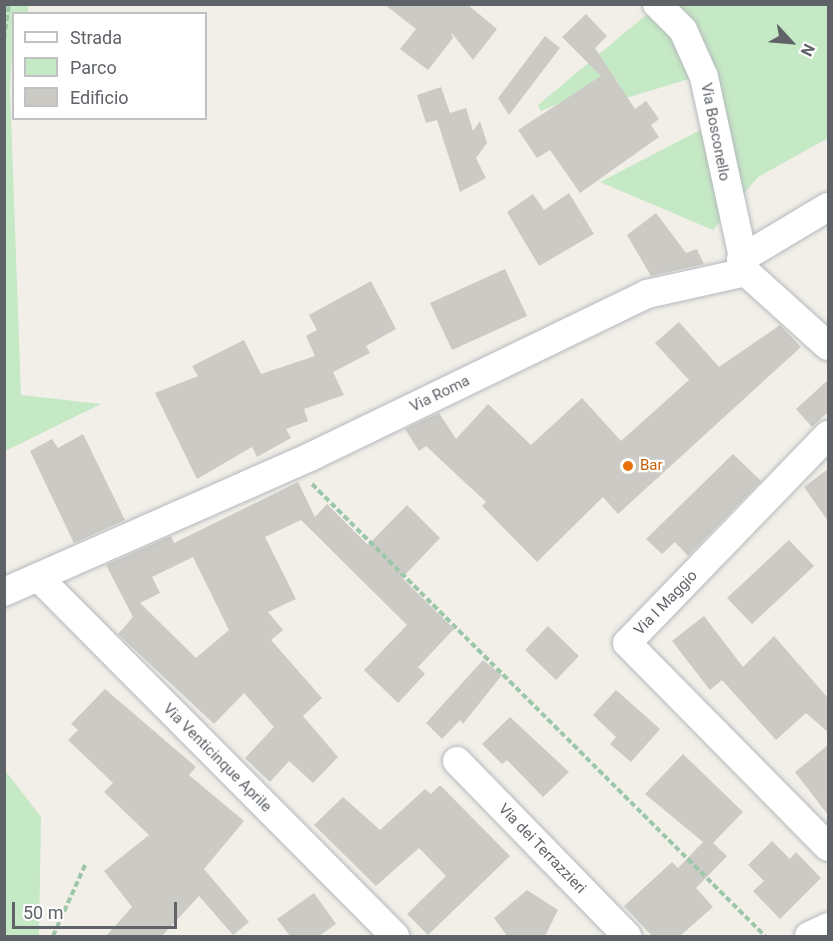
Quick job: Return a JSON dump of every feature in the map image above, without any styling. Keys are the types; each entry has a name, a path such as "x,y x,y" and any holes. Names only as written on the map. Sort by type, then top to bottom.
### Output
{"street":[{"name":"Via Bosconello","path":"657,4 683,30 704,77 743,266"},
{"name":"Via Roma","path":"4,592 312,456 647,294 743,266 828,207"},
{"path":"743,266 828,346"},
{"name":"Via I Maggio","path":"828,435 627,643 828,847"},
{"name":"Via Venticinque Aprile","path":"39,578 395,936"},
{"name":"Via dei Terrazzieri","path":"457,761 627,936"},
{"path":"809,936 828,927"}],"path":[{"path":"4,39 9,4"},
{"path":"312,456 319,471 307,479 765,936"},
{"path":"52,936 86,863"}],"green space":[{"path":"5,4 28,5 28,12 12,12 10,89 21,395 101,404 5,451"},
{"path":"658,5 828,5 828,138 758,177 713,230 600,182 710,125 699,76 626,98 616,79 541,111 538,105"},
{"path":"4,769 41,817 39,936 5,936"}],"building":[{"path":"384,4 467,4 497,29 473,60 451,32 453,38 428,70 400,49 416,29"},
{"path":"586,14 607,36 595,48 635,109 646,101 659,119 651,125 659,137 580,193 550,150 537,158 518,130 601,76 562,37"},
{"path":"545,36 560,48 509,115 498,98"},
{"path":"441,87 450,113 466,108 473,131 480,121 487,143 476,158 486,178 460,192 437,120 426,123 417,95"},
{"path":"569,193 594,234 539,266 507,212 533,194 544,210"},
{"path":"656,213 686,253 697,249 704,264 651,276 627,235"},
{"path":"505,269 527,316 452,350 430,303"},
{"path":"371,281 396,329 366,346 370,353 333,372 344,395 304,409 308,421 286,429 291,438 257,457 252,447 197,479 155,393 198,376 192,366 244,340 261,374 315,356 306,336 317,330 309,315"},
{"path":"679,322 719,367 780,325 801,347 618,514 603,497 537,562 482,506 486,502 426,446 419,451 405,429 439,413 456,439 488,404 531,445 582,398 621,441 689,380 655,343"},
{"path":"828,380 828,412 812,427 796,409"},
{"path":"83,434 125,520 74,543 30,451 52,439 58,448"},
{"path":"733,454 761,481 688,556 675,542 662,554 646,539"},
{"path":"828,469 828,521 804,487"},
{"path":"298,482 315,517 327,504 368,545 407,505 440,538 402,578 454,629 418,667 425,674 398,703 364,670 407,625 301,520 265,537 296,599 268,612 283,630 271,640 322,698 303,716 338,757 313,783 289,761 270,782 245,758 274,727 244,693 214,724 118,634 133,617 106,565 171,536 174,543","holes":["193,557 229,630 196,658 140,603 160,593 152,577"]},
{"path":"789,540 814,566 752,624 727,598"},
{"path":"704,616 743,667 774,636 828,698 828,732 806,713 776,740 722,680 710,690 672,641"},
{"path":"548,626 579,656 556,680 525,650"},
{"path":"483,660 502,675 463,724 460,720 442,739 426,723"},
{"path":"105,689 196,767 189,775 244,821 204,869 249,922 233,935 199,896 162,936 106,936 132,907 104,871 149,835 104,792 113,783 68,740 78,730 71,724"},
{"path":"616,690 660,729 631,762 610,744 616,737 593,715"},
{"path":"510,717 569,772 543,797 507,760 502,764 482,744"},
{"path":"828,745 828,815 795,772"},
{"path":"683,754 743,812 713,843 727,856 696,888 713,907 680,936 652,936 624,906 672,862 678,868 703,842 645,794"},
{"path":"440,785 510,856 428,935 407,914 446,876 419,848 376,886 314,825 343,797 380,830 425,789 431,794"},
{"path":"772,841 790,859 796,852 821,878 780,919 753,891 764,881 748,865"},
{"path":"527,890 558,910 545,936 507,936 494,918"},
{"path":"314,893 336,924 319,936 290,936 277,919"}],"place":[{"name":"Bar","path":"628,466"}]}
